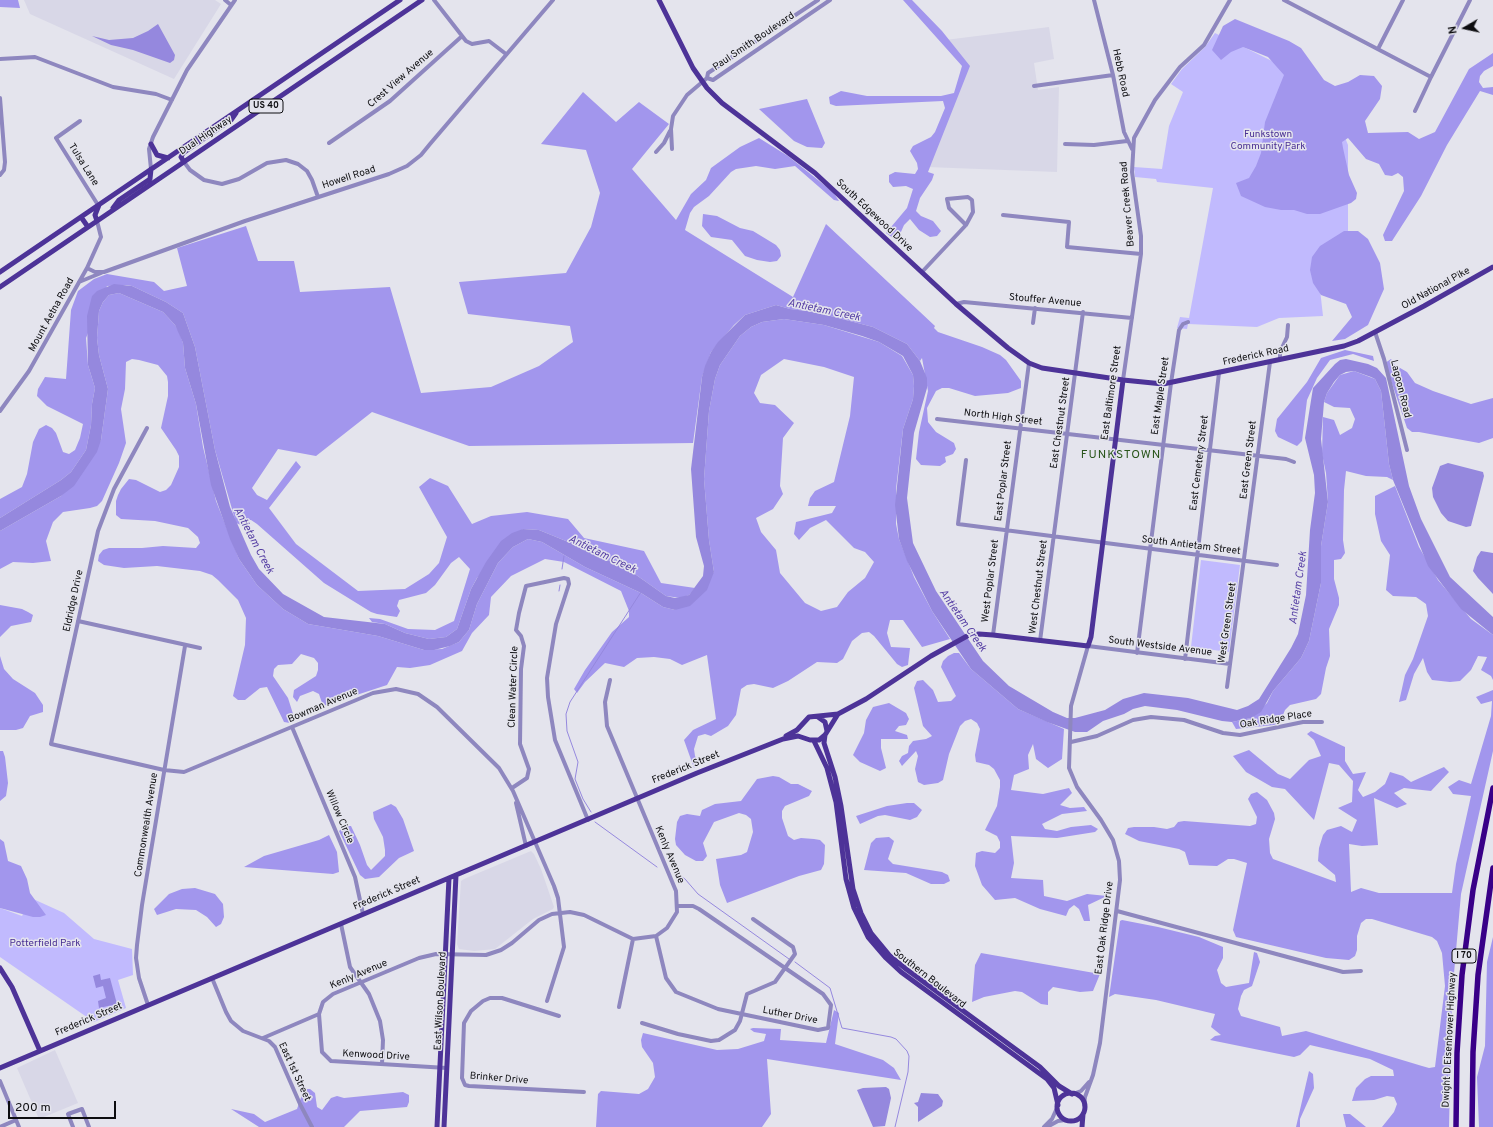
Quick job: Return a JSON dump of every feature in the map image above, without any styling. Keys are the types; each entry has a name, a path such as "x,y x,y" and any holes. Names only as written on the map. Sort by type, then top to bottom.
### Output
{"highway":[{"name":"Dwight D Eisenhower Highway","path":"1456,1127 1457,1053 1463,962 1478,858 1493,788"},
{"name":"I 70","path":"1472,1127 1473,1052 1478,975 1493,868"}],"main road":[{"name":"Dual Highway","path":"0,272 400,0"},
{"name":"Dual Highway","path":"0,287 422,0"},
{"name":"South Edgewood Drive","path":"659,0 693,68 705,80 722,103 815,173 956,304 1030,363 1042,368 1123,380"},
{"path":"184,162 181,156 183,152 231,120 237,111"},
{"path":"151,144 158,155 168,158"},
{"path":"110,212 119,200 150,179 151,169"},
{"path":"97,221 95,215 99,204"},
{"path":"81,217 88,227"},
{"name":"Old National Pike","path":"1388,325 1493,267"},
{"name":"Frederick Road","path":"1123,380 1151,384 1171,383 1344,346 1388,325"},
{"name":"East Baltimore Street","path":"1088,646 1091,637 1123,380"},
{"path":"838,714 826,734 814,741 807,738 802,731 803,723 809,717 838,714 880,691 946,647 968,636 979,634 993,635 1088,646"},
{"path":"817,716 825,722 826,734"},
{"name":"Frederick Street","path":"0,1068 637,798 783,739 793,733 803,723"},
{"name":"Southern Boulevard","path":"826,734 824,743 835,777 841,806 853,889 860,913 871,933 890,956 906,969 1035,1063 1062,1088 1080,1097 1084,1105"},
{"name":"Frederick Street","path":"783,739 798,736 807,738"},
{"name":"Southern Boulevard","path":"814,741 827,768 836,802 846,879 854,908 868,937 886,958 902,972 1047,1079 1054,1088 1060,1116 1066,1120"},
{"name":"East Wilson Boulevard","path":"444,1127 456,875"},
{"name":"East Wilson Boulevard","path":"438,1127 449,878"},
{"path":"448,899 451,903 450,920 454,922"},
{"path":"0,968 12,986 40,1051"},
{"path":"1058,1106 1063,1096 1072,1094"},
{"path":"1082,1127 1084,1105"},
{"path":"1066,1120 1076,1120 1083,1114"},
{"path":"1066,1120 1074,1127"}],"street":[{"path":"224,0 232,5"},
{"path":"151,169 149,156 151,144 172,100 197,55 235,0"},
{"path":"434,0 461,37 472,44 489,40 506,54"},
{"name":"Howell Road","path":"79,283 197,237 389,174 414,161 553,0"},
{"name":"Paul Smith Boulevard","path":"672,149 671,129 674,116 681,102 705,80 708,73 818,0"},
{"name":"Paul Smith Boulevard","path":"705,80 713,80 830,0"},
{"name":"Hebb Road","path":"1094,0 1113,75 1122,125 1127,141 1132,149"},
{"name":"Beaver Creek Road","path":"1132,318 1141,254 1141,236 1132,172 1132,149 1138,128 1180,67 1204,45 1230,0"},
{"path":"1284,0 1431,77"},
{"path":"1378,49 1403,0"},
{"path":"1415,111 1470,0"},
{"name":"Crest View Avenue","path":"329,143 390,101 461,37"},
{"path":"0,58 35,57 113,87 156,94 172,100"},
{"path":"1034,86 1113,75"},
{"path":"0,98 4,170 0,175"},
{"name":"Tulsa Lane","path":"80,121 56,138 99,204"},
{"path":"656,152 664,143 671,129"},
{"path":"1065,144 1094,145 1127,141"},
{"path":"184,162 190,170 204,180 222,184 239,179 273,161 292,161 307,171 318,197"},
{"path":"922,272 966,225 973,212 972,200 968,198 952,197 947,199 949,208 966,225"},
{"path":"1003,215 1069,222 1067,247 1141,254"},
{"name":"Mount Aetna Road","path":"0,411 30,371 87,268 102,237 97,221"},
{"path":"87,268 95,272 104,272"},
{"name":"Stouffer Avenue","path":"956,304 964,302 1084,312 1132,318"},
{"path":"1033,323 1035,308"},
{"name":"East Chestnut Street","path":"1054,536 1084,312"},
{"name":"East Baltimore Street","path":"1123,380 1132,318"},
{"name":"East Maple Street","path":"1137,653 1179,330 1183,324 1188,322"},
{"path":"1280,359 1280,352 1287,337 1288,325"},
{"name":"Lagoon Road","path":"1375,332 1384,358 1408,450"},
{"name":"East Green Street","path":"1244,561 1270,362"},
{"name":"East Poplar Street","path":"1006,530 1019,428 1030,363"},
{"name":"East Cemetery Street","path":"1184,659 1219,373"},
{"name":"North High Street","path":"937,419 1210,450 1294,462"},
{"name":"Eldridge Drive","path":"51,744 94,547 105,509 147,428"},
{"name":"South Antietam Street","path":"966,460 958,524 1277,565"},
{"name":"West Poplar Street","path":"993,635 1006,530"},
{"name":"West Chestnut Street","path":"1040,641 1054,536"},
{"name":"West Green Street","path":"1227,687 1244,561"},
{"name":"Clean Water Circle","path":"512,790 527,778 529,770 520,744 521,669 524,646 521,636 516,630 526,586 564,578 568,579 569,584 556,624 547,678 548,697 555,740 588,820"},
{"path":"78,621 185,646 200,648"},
{"name":"Commonwealth Avenue","path":"148,1005 139,978 136,958 137,945 142,905 185,646"},
{"name":"South Westside Avenue","path":"1088,646 1230,664"},
{"name":"East Oak Ridge Drive","path":"1084,1105 1085,1096 1091,1081 1100,1043 1120,880 1117,851 1109,832 1077,787 1070,774 1069,761 1072,700 1088,646"},
{"name":"Kenly Avenue","path":"319,1014 320,1007 327,998 360,982 428,955 445,954 478,956 494,953 512,943 540,919 560,912 577,913 591,917 620,934 633,939 656,936 671,924 677,912 674,887 607,726 605,702 610,680"},
{"name":"Bowman Avenue","path":"51,744 164,770 184,772 193,770 373,693 396,689 407,690 428,699 492,760 512,790 554,886 560,912 564,947 547,1001"},
{"name":"Oak Ridge Place","path":"1071,741 1097,736 1133,720 1151,717 1184,720 1224,733 1240,735 1303,722 1322,722"},
{"name":"Willow Circle","path":"292,727 355,877 363,914"},
{"path":"512,790 526,846"},
{"name":"Luther Drive","path":"656,936 664,972 672,989 708,1006 742,1015 818,1030 825,1030 828,1028 831,1010 827,997 787,968 699,909 693,906 677,906"},
{"path":"1117,911 1343,972 1361,970"},
{"path":"642,1023 678,1034 715,1041 735,1030 742,1015 747,994 775,982 787,968 795,954 793,947 753,919"},
{"path":"342,924 348,960 374,1003 380,1021 383,1040 382,1064"},
{"path":"619,1007 633,939"},
{"name":"East 1st Street","path":"212,978 231,1022 243,1031 269,1041 275,1047 297,1099 312,1127"},
{"name":"Brinker Drive","path":"559,1016 502,998 490,998 482,1001 471,1011 464,1023 462,1078 465,1085 469,1086 584,1092"},
{"path":"263,1038 319,1014"},
{"name":"Kenwood Drive","path":"319,1014 322,1052 327,1059 336,1062 447,1068"},
{"path":"0,1081 19,1127"},
{"path":"1072,1094 1081,1091 1091,1081"},
{"path":"1044,1127 1052,1118 1058,1106"},
{"path":"73,1127 68,1114 82,1108 89,1127"},
{"path":"0,1127 16,1120"},
{"path":"1047,1127 1058,1121 1066,1120"}],"shaded area":[{"path":"24,0 215,0 221,4 174,79 30,14"},
{"path":"158,24 175,55 174,60 170,63 133,50 111,45 92,36 109,40 133,38 148,31"},
{"path":"1049,27 1054,59 1034,63 1038,90 1059,87 1057,172 927,167 968,67 945,40"},
{"name":"Antietam Creek","path":"114,284 132,286 166,302 183,313 195,347 215,450 230,507 251,555 259,569 283,594 324,617 385,624 405,633 429,639 446,637 457,629 471,589 486,562 501,541 512,533 523,529 539,530 588,550 632,572 666,596 675,598 689,595 703,576 704,566 696,537 691,469 702,377 705,366 711,352 718,342 745,315 776,305 790,309 815,312 873,327 907,344 920,361 927,378 927,388 914,433 907,498 913,543 936,591 983,661 1009,686 1053,712 1067,718 1075,718 1105,710 1123,699 1144,693 1188,698 1237,710 1248,706 1259,699 1291,648 1298,634 1306,595 1310,530 1315,493 1314,475 1305,438 1313,388 1340,360 1346,359 1368,364 1377,368 1386,378 1409,486 1421,519 1450,577 1493,617 1493,635 1461,609 1428,566 1393,480 1389,464 1381,391 1375,379 1354,371 1346,372 1340,375 1334,382 1327,393 1324,402 1321,439 1328,502 1321,546 1321,583 1309,641 1301,658 1273,691 1261,712 1251,718 1232,722 1177,710 1145,706 1133,709 1124,714 1103,721 1087,732 1075,732 1047,722 1018,709 971,669 932,611 907,561 899,539 895,505 903,429 913,399 914,386 913,375 903,356 879,342 862,336 824,325 784,319 762,322 751,327 740,336 720,365 715,379 709,411 704,479 709,540 714,572 707,590 690,606 675,610 663,607 641,593 585,567 542,542 528,539 513,547 498,563 477,604 469,630 459,642 450,646 434,650 424,650 378,636 308,624 283,609 257,585 239,559 230,539 211,485 196,404 185,368 183,343 175,325 163,312 119,293 109,295 103,302 99,311 97,338 99,355 108,389 101,440 97,452 74,486 61,496 0,531 0,518 61,480 71,472 86,450 91,425 92,404 95,388 88,365 87,316 92,296 97,291"},
{"path":"1448,463 1483,472 1484,476 1471,526 1466,527 1448,521 1441,513 1433,497 1432,488 1440,466"},
{"path":"1481,551 1493,553 1493,594 1473,571 1477,557"},
{"path":"531,851 541,869 554,907 553,909 533,919 495,949 474,951 459,949 457,944 461,881"},
{"path":"100,974 101,980 110,978 117,1004 99,1008 98,1001 106,998 103,986 96,988 93,976"},
{"path":"55,1050 78,1103 39,1119 17,1068"},
{"path":"886,1087 889,1089 891,1098 885,1126 873,1127 857,1090 863,1088"},
{"path":"921,1093 938,1094 943,1101 942,1106 918,1122 918,1107 914,1103 918,1102"}],"green space":[{"path":"0,0 18,0 20,8 0,7"},
{"path":"903,0 912,0 942,31 970,66 928,172 934,174 932,180 920,198 916,211 921,216 933,221 941,231 937,236 930,237 919,230 910,219 904,225 897,241 886,233 907,208 913,189 906,186 893,187 889,182 889,175 895,172 915,174 918,169 917,163 910,151 913,146 931,137 935,132 945,108 943,101 836,106 830,104 829,97 841,91 867,96 941,96 954,93 962,66"},
{"path":"1235,19 1289,41 1301,48 1324,80 1335,86 1348,82 1360,75 1374,76 1382,86 1380,99 1365,121 1368,133 1408,132 1419,139 1435,132 1469,69 1493,53 1493,66 1484,71 1480,76 1479,82 1483,88 1493,87 1493,95 1480,91 1447,145 1421,196 1392,241 1385,241 1383,235 1404,191 1403,177 1398,173 1392,176 1385,175 1379,164 1366,159 1348,138 1342,142 1349,175 1357,193 1356,199 1351,203 1320,214 1307,214 1294,210 1281,210 1265,207 1241,196 1236,183 1249,178 1256,166 1261,153 1265,122 1284,75 1268,57 1243,47 1231,52 1221,60 1212,50 1223,26"},
{"name":"Funkstown Community Park","path":"1215,33 1325,87 1348,145 1348,259 1317,263 1323,316 1279,318 1257,327 1188,324 1187,329 1177,328 1180,317 1189,318 1213,188 1157,182 1156,179 1135,177 1134,167 1162,169 1169,126 1183,92 1171,84 1182,69 1205,47"},
{"path":"583,92 616,122 639,102 669,124 632,169 676,220 691,194 706,180 711,168 740,147 759,138 788,156 833,192 839,201 834,200 795,166 775,169 756,166 736,169 731,172 709,196 694,207 690,213 685,230 793,297 826,224 935,326 934,328 938,332 982,347 1000,355 1006,360 1021,381 1021,388 1008,393 975,396 949,388 942,388 936,391 927,408 928,422 936,432 954,443 956,449 953,454 945,457 946,462 940,466 921,465 916,459 919,432 928,391 922,358 920,361 907,344 873,327 815,312 790,309 776,305 745,315 734,325 711,352 702,377 693,443 469,446 372,412 316,456 278,449 252,488 257,495 267,500 296,461 301,467 269,508 296,544 358,591 405,589 429,574 439,563 447,537 419,487 430,478 448,486 472,524 491,516 527,512 568,519 584,538 644,551 661,583 695,588 689,595 681,598 666,596 632,572 588,550 539,530 523,529 477,578 471,589 457,629 446,637 429,639 405,633 385,624 372,622 369,618 380,619 408,629 435,630 454,621 470,569 459,557 451,563 435,585 426,593 399,600 397,606 400,611 397,617 377,614 371,612 324,583 251,520 245,520 241,525 236,523 215,450 195,347 183,313 166,302 132,286 107,286 86,338 88,365 95,388 92,404 91,425 86,450 71,472 61,480 0,518 0,499 22,487 27,474 33,442 39,429 46,425 52,428 56,433 63,452 69,454 75,450 80,438 83,424 47,406 37,396 38,389 45,377 66,379 71,310 78,291 94,279 107,274 154,282 164,291 187,286 177,248 246,226 258,261 294,261 300,292 390,287 421,393 491,387 539,366 573,342 570,326 468,314 459,282 566,273 591,227 600,193 586,150 541,144"},
{"path":"807,99 825,143 822,148 807,147 794,141 759,109"},
{"path":"703,214 717,216 740,228 753,231 776,245 780,250 781,256 777,261 770,262 745,256 732,240 711,237 702,226"},
{"path":"1344,231 1358,231 1368,239 1380,263 1384,289 1368,325 1345,339 1332,341 1352,317 1346,304 1321,295 1313,283 1310,270 1312,257 1320,246"},
{"path":"119,293 163,312 175,325 179,332 183,343 185,368 196,404 203,447 216,501 239,559 257,585 283,609 308,624 378,636 424,650 442,649 459,642 469,630 477,604 498,563 513,547 528,539 542,542 585,567 641,593 663,607 675,610 714,572 709,540 704,479 709,411 715,379 720,365 740,336 751,327 762,322 784,319 824,325 879,342 902,356 913,375 913,399 903,429 896,489 896,524 899,539 914,577 932,611 950,639 922,647 903,620 890,620 887,633 891,647 910,648 908,665 902,667 897,664 869,632 862,633 852,641 843,659 837,663 817,662 788,681 773,688 754,684 747,685 741,689 736,715 728,726 711,736 705,734 698,736 694,749 698,762 694,768 684,740 693,730 716,719 707,655 682,665 670,659 654,657 637,658 624,667 605,663 585,682 577,693 574,689 585,670 612,632 629,617 629,611 621,591 564,562 545,559 511,576 491,597 489,615 472,633 462,651 430,665 410,668 397,667 387,685 323,706 319,694 313,691 300,696 297,702 293,697 294,690 316,676 318,663 314,658 301,654 292,664 278,665 274,669 273,676 288,698 294,717 290,723 284,722 267,687 260,688 245,700 238,700 233,696 245,645 246,618 238,600 218,580 212,575 200,571 157,566 124,568 104,565 98,561 99,555 103,550 109,548 142,548 163,546 196,548 200,543 198,537 188,528 155,521 121,519 116,515 116,501 118,495 129,479 136,480 160,492 166,490 171,485 179,467 179,456 161,428 168,396 168,382 167,376 158,365 132,359 126,362 125,389 121,409 126,443 102,501 97,506 90,508 63,512 53,522 46,541 51,561 33,563 13,562 0,569 0,531 61,496 101,440 108,389 99,355 97,338 99,311 103,302 109,295","holes":["784,359 824,367 854,377 850,416 834,482 815,491 810,498 808,506 836,506 832,513 796,522 794,534 799,540 810,528 826,520 854,548 865,552 874,562 865,578 848,592 837,607 821,611 805,603 780,573 776,550 761,532 756,518 773,509 783,494 780,486 783,438 794,423 775,405 760,403 754,393 761,375"]},
{"path":"1345,350 1373,356 1374,361 1353,354 1330,360 1317,378 1307,400 1302,441 1297,446 1278,437 1275,431 1277,419 1307,382 1321,358"},
{"path":"1391,359 1395,365 1407,372 1415,383 1433,391 1471,404 1493,398 1493,438 1479,443 1412,432 1407,428 1385,363"},
{"path":"1354,371 1375,379 1381,391 1389,464 1393,480 1387,477 1366,476 1346,471 1343,540 1345,553 1341,559 1334,560 1334,579 1339,598 1339,605 1329,629 1330,656 1321,694 1316,699 1290,705 1285,710 1280,722 1274,725 1236,729 1232,722 1251,718 1267,703 1273,691 1301,658 1309,641 1321,583 1321,546 1328,502 1326,473 1322,454 1323,417 1334,420 1340,435 1352,428 1355,419 1350,408 1334,407 1324,402 1327,393 1340,375"},
{"path":"1395,486 1419,547 1438,580 1471,619 1493,635 1493,680 1491,676 1481,670 1487,657 1478,656 1471,670 1460,681 1450,682 1432,680 1427,672 1423,658 1414,674 1406,700 1399,702 1405,675 1413,659 1428,616 1426,604 1416,597 1393,596 1386,590 1390,555 1381,541 1375,514 1375,496"},
{"path":"1201,560 1240,565 1229,652 1191,647"},
{"path":"0,605 22,609 28,612 33,615 31,622 11,626 0,637"},
{"path":"954,653 959,653 971,669 1018,709 1064,729 1062,759 1048,768 1036,759 1033,744 1028,755 1029,769 1014,775 1011,790 1043,794 1069,788 1072,793 1060,805 1070,808 1084,807 1087,811 1062,814 1042,824 1045,829 1057,831 1071,827 1091,825 1098,829 1095,832 1057,838 1011,836 1014,863 1011,878 1043,880 1044,896 1067,901 1087,894 1107,896 1088,905 1090,921 1084,921 1079,909 1074,905 1069,909 1066,916 1040,909 1015,898 995,900 982,885 975,866 976,853 982,851 995,853 1000,848 1000,842 997,836 985,830 997,806 1000,780 994,769 989,765 976,762 975,755 980,729 977,723 971,719 965,721 960,726 949,754 943,780 938,783 924,785 918,782 915,769 918,756 916,751 902,766 899,761 902,756 908,753 909,746 913,741 926,739 932,736 923,726 914,688 917,681 923,680 933,690 938,702 951,701 956,696 941,667 943,661"},
{"path":"0,656 4,669 13,679 35,693 43,705 43,712 30,716 23,728 16,730 0,730"},
{"path":"1493,690 1493,751 1461,894 1452,996 1449,1127 1382,1127 1394,1112 1397,1104 1394,1097 1387,1096 1374,1100 1352,1101 1356,1088 1365,1079 1371,1076 1394,1076 1393,1070 1370,1059 1310,1045 1300,1055 1294,1057 1210,1040 1215,1036 1221,1035 1211,1027 1215,1014 1156,1000 1115,994 1109,997 1120,921 1122,920 1158,927 1199,937 1223,947 1223,958 1217,970 1221,983 1226,987 1249,983 1254,952 1257,953 1260,962 1252,986 1244,990 1241,996 1238,1009 1241,1016 1280,1027 1282,1036 1306,1031 1429,1068 1435,1067 1445,986 1442,953 1437,941 1432,937 1372,919 1366,919 1361,923 1357,936 1357,950 1355,956 1349,960 1326,958 1236,937 1233,930 1247,863 1234,859 1228,859 1217,866 1189,865 1185,852 1179,849 1139,841 1125,834 1128,828 1154,827 1167,829 1174,827 1178,822 1184,821 1250,826 1256,824 1257,817 1248,799 1251,794 1257,792 1267,800 1274,813 1275,819 1269,839 1270,853 1273,859 1336,882 1335,875 1318,861 1319,848 1323,835 1327,830 1341,826 1352,832 1357,820 1338,808 1352,802 1353,781 1339,765 1329,763 1314,820 1285,789 1272,787 1246,772 1233,756 1249,750 1278,774 1290,779 1309,760 1321,756 1314,740 1307,734 1311,731 1345,747 1345,761 1353,774 1366,772 1358,790 1363,797 1375,792 1385,784 1390,772 1403,776 1411,782 1444,767 1449,772 1431,791 1404,788 1394,793 1407,804 1397,808 1374,798 1378,845 1362,846 1349,844 1351,892 1361,888 1379,893 1452,893 1456,864 1471,796 1453,794 1448,787 1459,780 1471,784 1491,716 1492,701 1481,704 1476,697"},
{"path":"889,703 906,713 909,719 906,725 899,726 895,731 907,735 908,739 881,739 881,748 886,768 880,771 860,762 853,755 864,733 866,720 873,707"},
{"path":"0,751 3,751 5,757 8,783 6,796 0,801"},
{"path":"773,776 779,777 791,784 798,784 812,791 809,796 785,806 782,811 782,818 788,836 794,840 801,838 814,839 820,840 825,845 824,864 821,870 799,876 727,903 720,885 716,859 741,855 747,852 753,832 751,819 746,815 739,813 714,822 703,843 707,856 703,861 696,861 685,855 676,845 675,839 677,822 680,816 687,814 700,816 702,810 715,804 741,801 757,779"},
{"path":"914,803 922,810 917,817 910,820 885,815 878,816 860,824 856,816 887,806"},
{"path":"391,804 396,807 403,819 414,851 399,858 379,877 365,879 360,875 339,831 345,826 351,826 367,865 371,870 385,856 383,837 374,819 373,812"},
{"path":"329,835 337,852 339,872 333,874 244,867 264,856 319,840"},
{"path":"889,837 894,841 888,859 893,864 942,872 948,875 950,881 944,884 931,884 906,873 864,870 871,843 876,838"},
{"path":"0,839 4,842 8,861 21,866 27,879 30,893 46,915 33,917 0,908"},
{"path":"195,888 215,894 223,904 224,917 221,924 216,927 207,917 196,910 176,909 157,915 154,909 169,894 182,889"},
{"name":"Potterfield Park","path":"31,898 64,913 94,939 132,949 133,975 118,980 126,1008 94,1022 0,957 0,908 22,916"},
{"path":"1493,937 1493,1127 1479,1127 1477,1077 1485,1046 1487,962"},
{"path":"981,953 1100,974 1093,991 1080,992 1053,987 1048,992 1048,1005 1041,1004 1022,992 1015,991 984,997 972,1002 975,965"},
{"path":"834,1010 839,1013 835,1044 883,1060 894,1068 901,1080 767,1059 771,1114 762,1127 596,1127 598,1094 601,1091 639,1094 648,1089 655,1077 653,1063 642,1047 641,1040 643,1033 717,1050 738,1049 764,1041 766,1034 754,1032 750,1029 753,1028 781,1029 780,1040 826,1043"},
{"path":"1309,1071 1313,1074 1314,1088 1300,1119 1300,1127 1296,1127"},
{"path":"304,1089 310,1089 315,1093 317,1107 322,1110 331,1098 337,1096 344,1098 403,1092 409,1095 409,1102 407,1107 360,1111 344,1127 259,1127 231,1109 254,1114 265,1122 297,1109"},
{"path":"1343,1114 1350,1114 1366,1127 1346,1127"}],"waterway":[{"path":"562,569 564,556"},
{"path":"559,591 560,585"},
{"path":"591,812 583,799 575,779 578,762 567,731 566,714 570,702 641,592"},
{"path":"595,822 657,867"},
{"path":"675,872 685,879 698,894 789,959"},
{"path":"795,962 830,988 842,1028 891,1037 896,1039 907,1051 909,1056 908,1072 895,1127"}],"district":[{"name":"FUNKSTOWN","path":"1121,456"}]}
